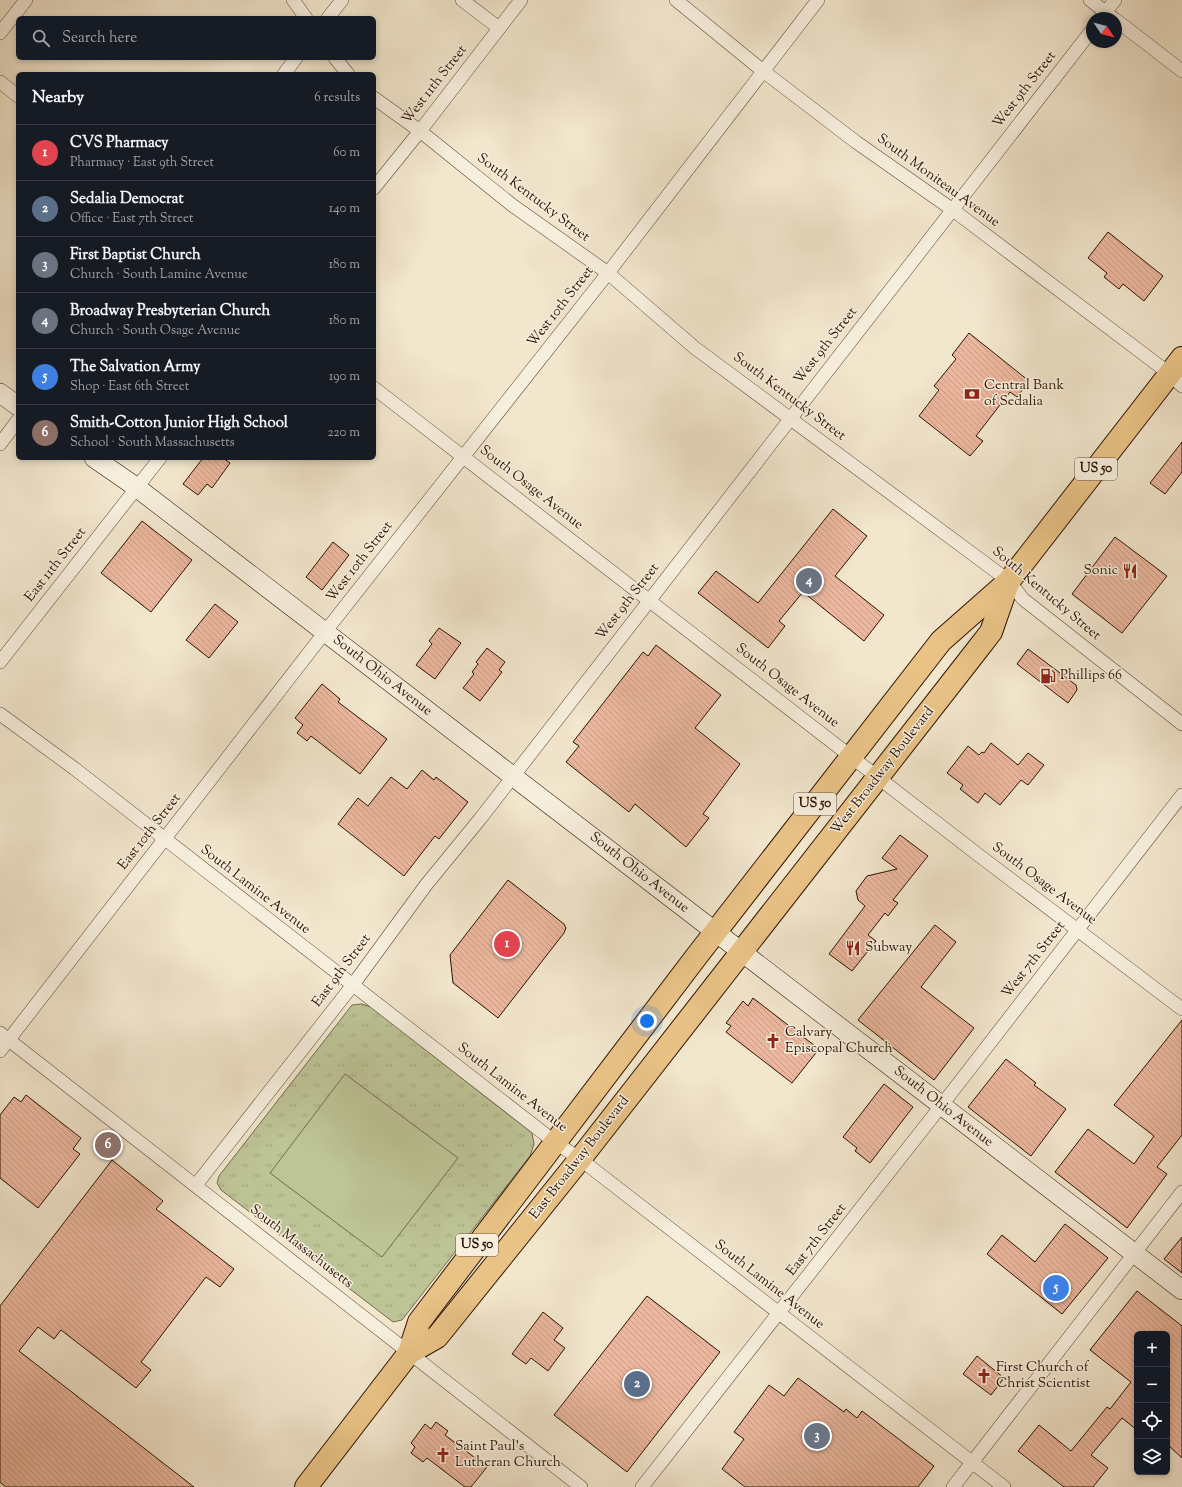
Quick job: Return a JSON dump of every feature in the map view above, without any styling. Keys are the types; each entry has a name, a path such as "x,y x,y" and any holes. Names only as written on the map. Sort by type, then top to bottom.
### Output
{"highway":[{"name":"West Broadway Boulevard","path":"716,932 941,641 1009,581 1178,372"},
{"name":"West Broadway Boulevard","path":"742,952 991,632 1009,581"},
{"name":"East Broadway Boulevard","path":"306,1487 409,1353 419,1322 716,932"},
{"name":"East Broadway Boulevard","path":"409,1353 437,1337 580,1159 742,952"}],"main road":[{"path":"0,393 16,405"},
{"name":"South Ohio Avenue","path":"97,460 136,487 1182,1290"}],"street":[{"path":"0,33 26,0"},
{"path":"293,0 305,16"},
{"path":"330,16 342,0"},
{"path":"462,0 499,28"},
{"name":"West 11th Street","path":"376,186 420,131 520,0"},
{"name":"South Moniteau Avenue","path":"676,0 763,71 856,142 1178,372"},
{"name":"West 10th Street","path":"325,632 608,273 818,0"},
{"path":"1090,0 1103,12"},
{"path":"1111,12 1116,0"},
{"path":"1122,27 1182,71"},
{"name":"West 9th Street","path":"513,776 1086,38"},
{"path":"286,72 294,60"},
{"path":"337,60 346,72"},
{"path":"0,82 16,94"},
{"name":"South Kentucky Street","path":"376,99 420,131 512,205 608,273 695,348 1009,581 1023,599 1182,724"},
{"name":"South Osage Avenue","path":"376,390 981,857 1182,1009"},
{"path":"0,444 16,423"},
{"path":"136,487 158,460"},
{"name":"East 11th Street","path":"0,662 136,487"},
{"name":"East 10th Street","path":"0,1051 4,1036 164,840 325,632"},
{"name":"South Lamine Avenue","path":"0,714 75,770 352,986 555,1142 580,1159 1004,1487"},
{"name":"East 9th Street","path":"196,1185 352,986 426,885 513,776"},
{"name":"West 7th Street","path":"941,1106 1182,795"},
{"name":"South Massachusetts","path":"4,1036 581,1487"},
{"name":"East 7th Street","path":"642,1487 941,1106"},
{"path":"953,1487 1182,1192"}],"green space":[{"path":"362,1004 371,1007 532,1133 534,1144 530,1156 402,1320 393,1322 221,1190 217,1183 219,1176 352,1005"},
{"path":"345,1074 458,1158 382,1257 270,1173"}],"building":[{"path":"1108,232 1163,276 1144,301 1123,284 1119,289 1104,277 1107,273 1088,258"},
{"name":"Central Bank of Sedalia","path":"969,333 1029,381 1017,397 1010,392 976,436 983,441 970,456 919,416 939,390 934,386 956,359 952,355"},
{"path":"1182,442 1182,472 1165,494 1150,483"},
{"path":"201,460 226,460 230,463 212,488 207,484 198,495 183,484"},
{"path":"833,509 867,536 835,576 884,615 864,641 803,592 779,621 785,626 768,648 698,593 716,571 758,603"},
{"path":"142,521 192,560 151,612 101,573"},
{"path":"1115,537 1167,576 1122,633 1072,594"},
{"path":"333,542 349,555 322,590 306,577"},
{"path":"215,604 238,622 209,658 186,640"},
{"path":"439,628 461,643 435,679 416,665 432,644 429,641"},
{"path":"656,645 721,695 695,728 740,764 703,814 709,818 686,847 635,804 629,812 566,762 579,746 573,742 643,652 648,656"},
{"path":"487,648 505,662 499,670 502,672 480,701 463,688 474,674 472,672 478,664 476,662"},
{"name":"Phillips 66","path":"1028,649 1076,685 1077,690 1068,703 1017,664"},
{"path":"322,684 340,699 338,702 387,739 360,774 311,736 307,741 297,733 303,725 295,718"},
{"path":"991,743 1018,765 1028,753 1044,765 1028,785 1021,780 1000,805 985,793 978,803 960,789 963,785 947,773 968,746 979,755 982,752 984,753"},
{"path":"422,770 434,780 436,777 468,802 439,839 435,836 404,876 338,824 358,798 368,806 391,777 407,789"},
{"path":"900,835 928,856 893,900 898,903 888,916 885,913 868,935 876,941 852,971 829,954 865,906 858,900 856,891 867,876 897,869 882,858"},
{"path":"508,880 564,924 566,928 564,933 498,1018 453,983 450,955"},
{"path":"935,925 956,942 921,987 974,1028 934,1080 858,1020"},
{"name":"Calvary Episcopal Church","path":"753,998 819,1049 792,1083 726,1032 731,1026 726,1023 743,1001 748,1006"},
{"path":"1182,1020 1182,1135 1157,1167 1167,1174 1127,1228 1055,1172 1088,1129 1134,1164 1154,1136 1114,1105"},
{"path":"1006,1059 1036,1083 1034,1085 1066,1109 1031,1156 968,1107"},
{"path":"884,1084 913,1107 870,1163 855,1151 857,1148 843,1137"},
{"path":"26,1095 81,1138 73,1149 80,1154 38,1208 0,1178 0,1115 14,1097 21,1102"},
{"path":"112,1160 163,1201 156,1209 234,1269 220,1287 206,1277 141,1362 151,1370 136,1388 61,1330 54,1339 38,1327 19,1351 194,1487 6,1487 0,1482 0,1306"},
{"path":"1065,1224 1108,1258 1062,1314 987,1254 1002,1235 1035,1262"},
{"path":"1182,1237 1182,1273 1164,1259"},
{"path":"1137,1291 1182,1326 1182,1458 1170,1447 1170,1331 1134,1331 1134,1428 1122,1418 1091,1455 1108,1468 1093,1487 1064,1487 1018,1451 1039,1425 1071,1451 1107,1407 1110,1409 1131,1382 1090,1350"},
{"path":"647,1296 720,1352 627,1472 554,1415"},
{"path":"543,1312 563,1328 554,1340 565,1348 548,1371 531,1358 526,1364 512,1354"},
{"name":"First Church of Christ Scientist","path":"977,1356 1004,1378 991,1395 963,1374"},
{"path":"798,1378 844,1412 846,1409 857,1418 862,1411 934,1466 918,1487 745,1487 722,1469 744,1439 734,1432 769,1385 784,1396"},
{"name":"Saint Paul's Lutheran Church","path":"436,1422 448,1431 445,1435 487,1467 471,1487 465,1487 427,1458 423,1462 411,1453 415,1447 411,1443 425,1424 431,1429"}],"place":[{"name":"Central Bank of Sedalia","path":"972,394"},
{"name":"Sonic","path":"1130,571"},
{"name":"Broadway Presbyterian Church","path":"809,581"},
{"name":"Phillips 66","path":"1048,676"},
{"name":"CVS Pharmacy","path":"507,944"},
{"name":"Subway","path":"853,948"},
{"name":"Calvary Episcopal Church","path":"773,1041"},
{"name":"Smith-Cotton Junior High School","path":"108,1145"},
{"name":"The Salvation Army","path":"1056,1288"},
{"name":"First Church of Christ Scientist","path":"984,1376"},
{"name":"Sedalia Democrat","path":"637,1384"},
{"name":"First Baptist Church","path":"817,1436"},
{"name":"Saint Paul's Lutheran Church","path":"443,1455"}]}
